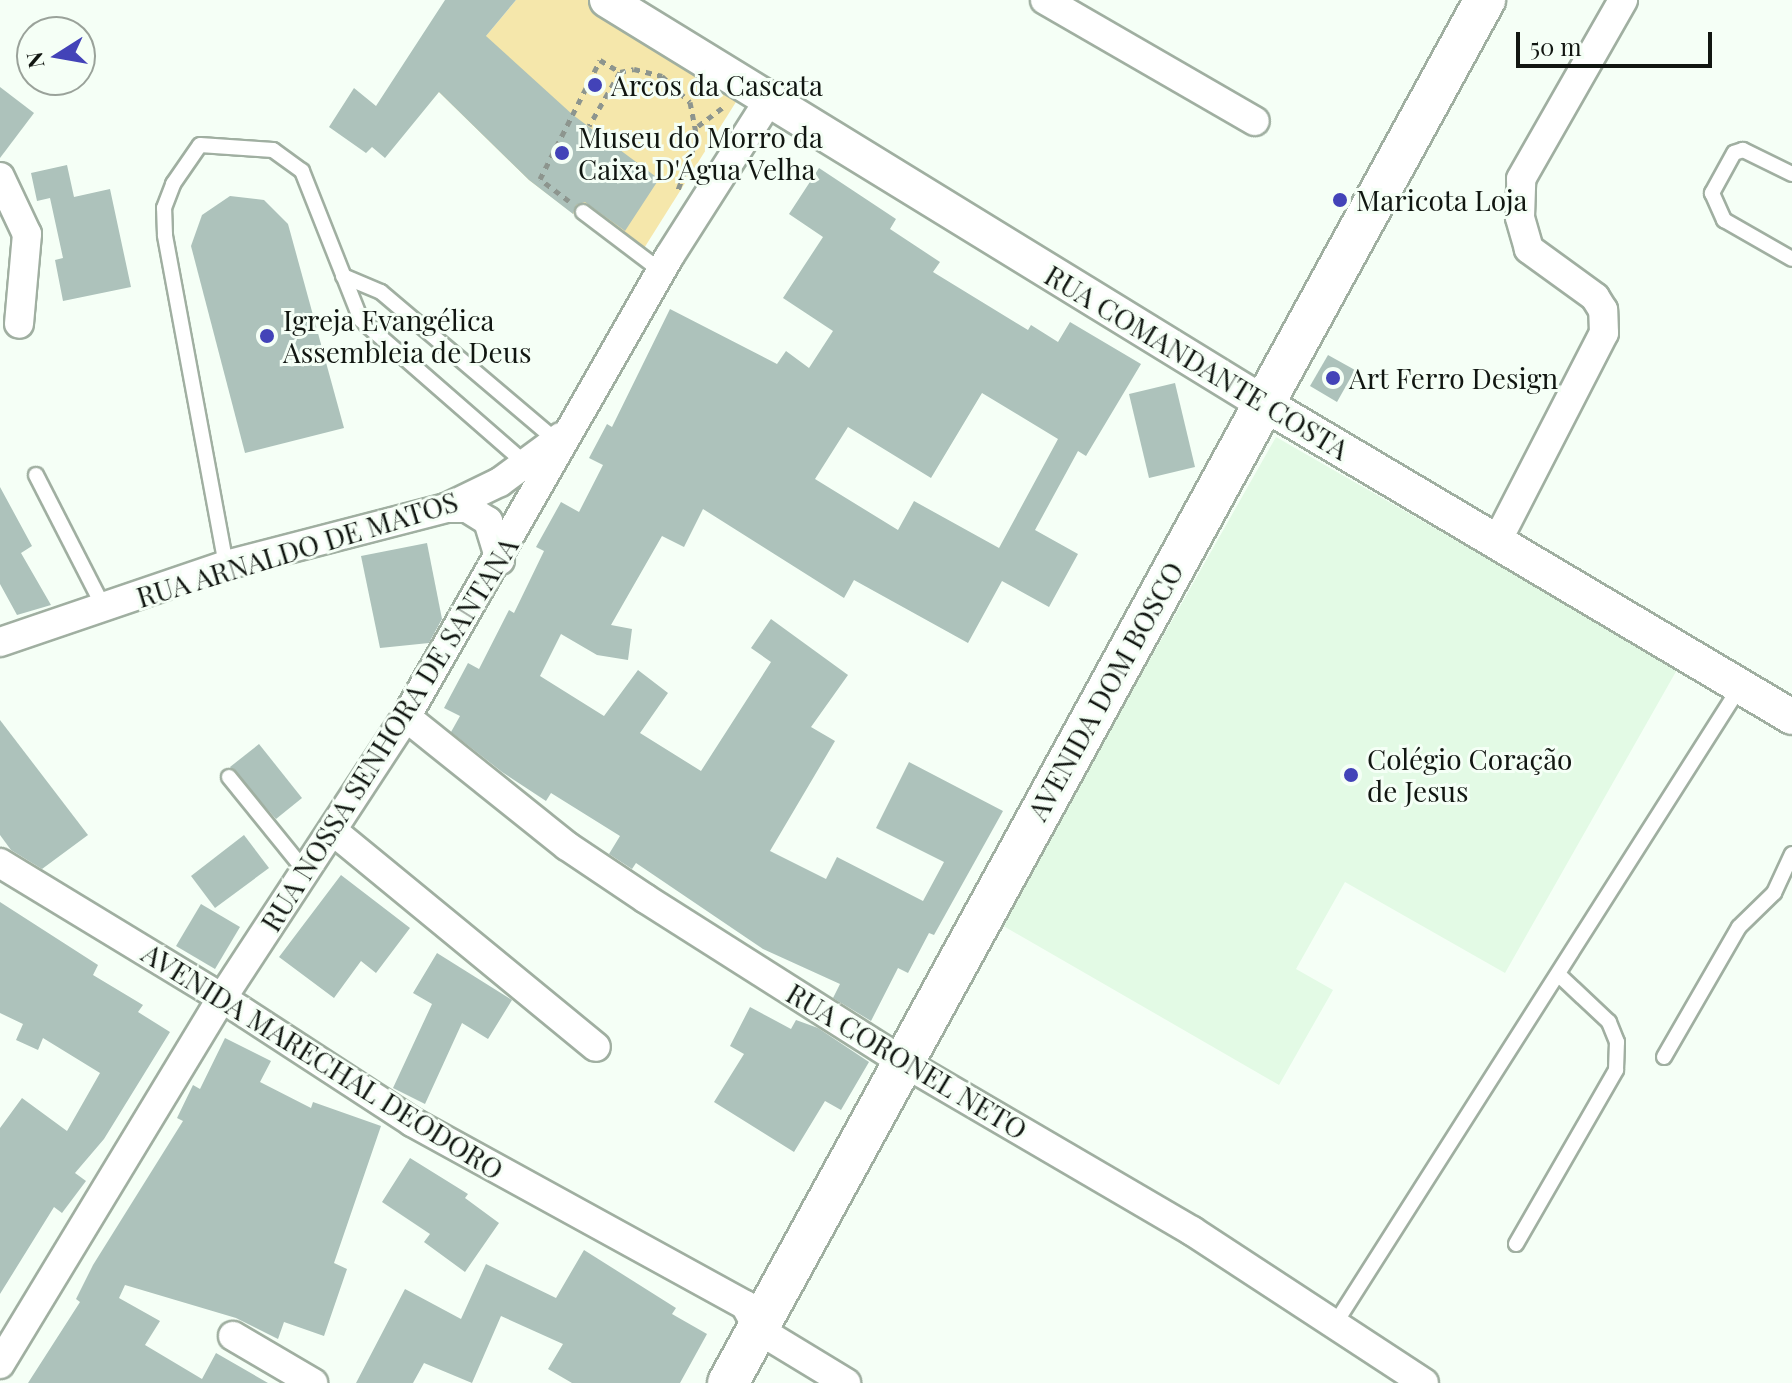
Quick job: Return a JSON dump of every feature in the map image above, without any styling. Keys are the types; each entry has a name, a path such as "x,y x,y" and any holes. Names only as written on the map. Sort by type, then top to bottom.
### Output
{"main road":[{"name":"AVENIDA DOM BOSCO","path":"728,1383 1485,0"}],"street":[{"path":"1045,0 1255,121"},
{"path":"1496,543 1604,333 1603,310 1595,297 1529,249 1520,217 1521,179 1623,0"},
{"name":"RUA COMANDANTE COSTA","path":"626,5 769,100 1263,403 1792,717"},
{"name":"RUA NOSSA SENHORA DE SANTANA","path":"0,1364 222,998 406,717 500,560 567,432 661,271 769,100"},
{"path":"0,177 27,234 19,324"},
{"name":"RUA ARNALDO DE MATOS","path":"0,642 226,565 446,508 527,465 567,432"},
{"path":"446,508 467,508 488,521 500,560"},
{"name":"RUA CORONEL NETO","path":"406,717 567,846 903,1062 1192,1231 1333,1327 1424,1383"},
{"path":"333,831 596,1047"},
{"name":"AVENIDA MARECHAL DEODORO","path":"0,863 222,998 412,1122 745,1305 759,1330 846,1383"},
{"path":"233,1336 313,1383"}],"lane":[{"path":"226,565 165,235 164,208 173,184 200,145 273,150 302,171 361,320 527,465"},
{"path":"1792,174 1743,150 1734,153 1712,193 1724,220 1792,259"},
{"path":"583,212 661,271"},
{"path":"343,276 381,292 567,432"},
{"path":"36,475 104,608"},
{"path":"1333,1327 1560,976 1740,687"},
{"path":"229,777 306,872"},
{"path":"1664,1057 1739,927 1774,893 1792,854"},
{"path":"1516,1244 1616,1070 1617,1042 1609,1022 1560,976"}],"path":[{"path":"634,69 639,59"},
{"path":"583,212 540,179 600,60 620,72 634,69 662,76 685,96 698,126"},
{"path":"589,126 620,72"},
{"path":"674,202 698,126 729,103"}],"shaded area":[{"path":"516,0 589,0 741,94 636,261 529,180 439,92"},
{"name":"Colégio Coração de Jesus","path":"1276,437 1678,668 1505,973 1345,882 1296,969 1333,990 1279,1085 1000,924"}],"building":[{"name":"Museu do Morro da Caixa D'Água Velha","path":"445,0 516,0 486,36 573,115 659,179 625,231 585,202 576,205 573,214 529,180 439,92 385,158 372,147 366,153 329,127 354,88 376,106"},
{"path":"0,87 34,113 0,158"},
{"path":"67,165 74,197 110,189 131,287 63,301 55,260 63,258 50,198 37,201 31,173"},
{"path":"819,168 896,219 890,229 940,262 933,272 1028,330 1031,325 1058,342 1070,322 1141,364 1086,456 1078,451 1035,530 1078,554 1049,607 1002,581 968,643 854,580 844,598 703,509 684,547 662,536 611,625 632,629 628,660 597,655 561,634 540,676 604,716 638,670 668,693 640,733 701,771 771,662 751,648 771,619 848,675 811,727 835,741 770,851 826,879 837,857 923,901 944,862 876,828 909,762 1003,811 934,935 929,933 908,973 898,968 871,1021 833,998 840,984 763,949 636,863 632,869 609,854 620,836 551,793 546,801 502,772 451,732 460,716 444,708 468,663 479,669 509,610 514,613 544,551 536,547 561,502 579,512 603,465 589,458 607,424 612,427 670,309 777,364 786,351 809,368 833,331 783,298 823,237 789,214","holes":["982,393 1058,439 999,548 914,501 898,530 815,479 848,427 931,478"]},
{"name":"Igreja Evangélica Assembleia de Deus","path":"230,196 264,200 288,224 344,428 245,453 191,246 202,215"},
{"name":"Art Ferro Design","path":"1328,355 1355,370 1337,402 1310,386"},
{"path":"1175,383 1195,467 1149,478 1129,394"},
{"path":"0,487 32,546 21,553 51,605 17,615 0,584"},
{"path":"427,543 442,619 429,643 380,648 361,556"},
{"path":"0,720 88,835 42,869 11,850 0,835"},
{"path":"259,744 302,798 276,819 230,767"},
{"path":"244,835 269,868 215,908 191,876"},
{"path":"341,875 410,928 376,973 361,961 334,998 279,957"},
{"path":"0,902 98,965 93,975 143,1005 138,1012 170,1032 104,1139 75,1173 86,1181 62,1213 54,1207 0,1294 0,1128 22,1098 67,1131 100,1073 43,1038 38,1050 16,1040 23,1024 0,1013"},
{"path":"201,904 240,927 215,969 176,946"},
{"path":"437,953 512,1000 488,1039 462,1023 425,1104 393,1088 432,1004 413,993"},
{"path":"750,1007 791,1029 796,1020 818,1028 869,1062 841,1110 825,1101 794,1152 714,1102 744,1054 730,1046"},
{"path":"225,1038 271,1061 260,1082 311,1108 313,1102 381,1126 334,1263 347,1269 324,1336 284,1322 278,1339 236,1318 125,1285 119,1298 160,1321 145,1345 202,1379 216,1353 268,1383 28,1383 80,1302 76,1299 93,1265 183,1121 177,1118 193,1085 200,1089"},
{"path":"410,1158 468,1194 465,1198 499,1223 465,1272 424,1242 430,1234 382,1202"},
{"path":"584,1250 676,1308 672,1314 707,1334 680,1383 572,1383 548,1369 563,1344 501,1316 472,1383 424,1363 413,1383 356,1383 405,1289 461,1319 486,1264 556,1298"}],"place":[{"name":"Arcos da Cascata","path":"595,85"},
{"name":"Museu do Morro da Caixa D'Água Velha","path":"562,153"},
{"name":"Maricota Loja","path":"1340,200"},
{"name":"Igreja Evangélica Assembleia de Deus","path":"267,336"},
{"name":"Art Ferro Design","path":"1333,378"},
{"name":"Colégio Coração de Jesus","path":"1351,775"}]}
